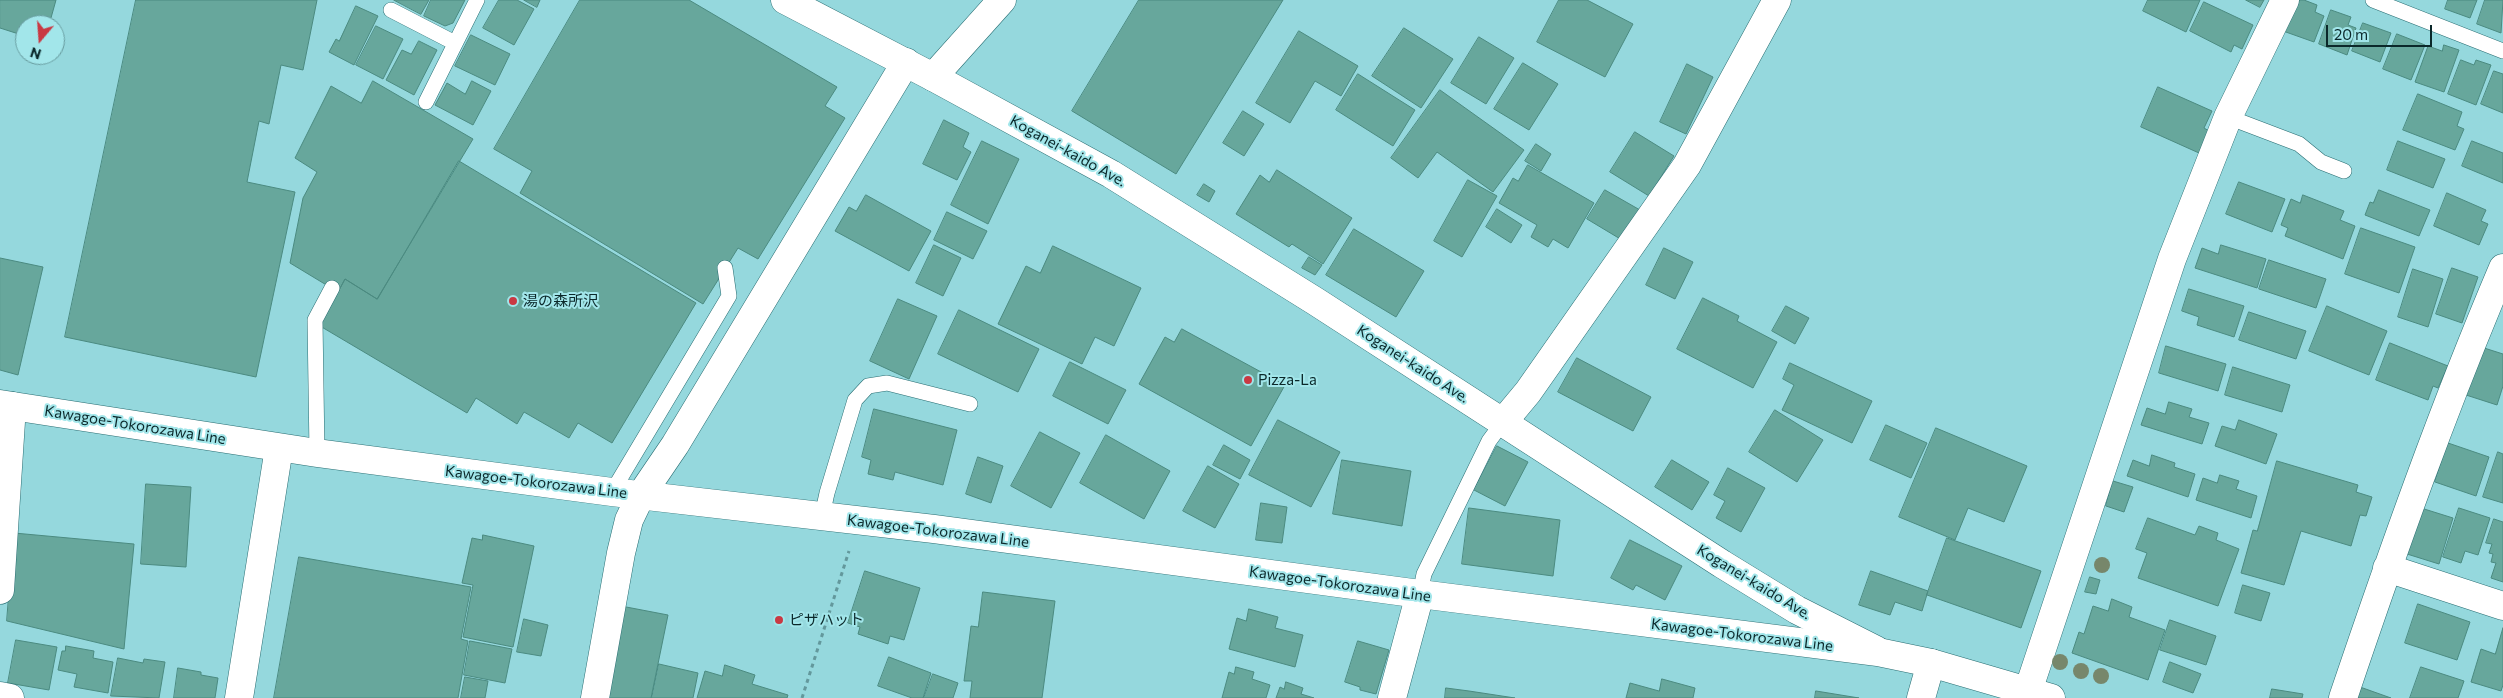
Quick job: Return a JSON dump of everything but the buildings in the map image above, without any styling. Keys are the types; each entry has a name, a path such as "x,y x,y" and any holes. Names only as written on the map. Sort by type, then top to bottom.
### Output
{"street":[{"name":"Koganei-kaido Ave.","path":"785,0 906,62 1111,174 1504,422 1796,610 1878,652 1931,663 2040,695"},
{"path":"934,77 1002,0"},
{"path":"1504,422 1533,384 1687,165 1777,0"},
{"path":"2040,695 2172,260 2228,117 2285,0"},
{"path":"595,698 621,552 629,520 641,495 675,445 906,62"},
{"path":"2343,698 2387,568 2466,356 2496,305 2503,268"},
{"path":"0,590 6,405"},
{"name":"Kawagoe-Tokorozawa Line","path":"6,405 279,448 612,492 822,516 1878,652"},
{"path":"239,698 279,448"},
{"path":"2387,568 2503,606"},
{"path":"1392,698 1420,594"},
{"path":"1921,698 1931,663"},
{"path":"0,696 10,698"}],"lane":[{"path":"426,102 477,0"},
{"path":"2373,0 2503,51"},
{"path":"391,10 455,43"},
{"path":"2228,117 2299,144 2321,162 2344,171"},
{"path":"612,492 729,296 725,268"},
{"path":"317,453 315,320 332,288"},
{"path":"822,516 855,400 868,386 888,383 970,404"},
{"path":"1420,594 1424,574 1489,441 1504,422"}],"path":[{"path":"802,698 859,521"}],"place":[{"name":"湯の森所沢","path":"513,301"},
{"name":"Pizza-La","path":"1248,380"},
{"name":"ピザハット","path":"779,620"}]}
